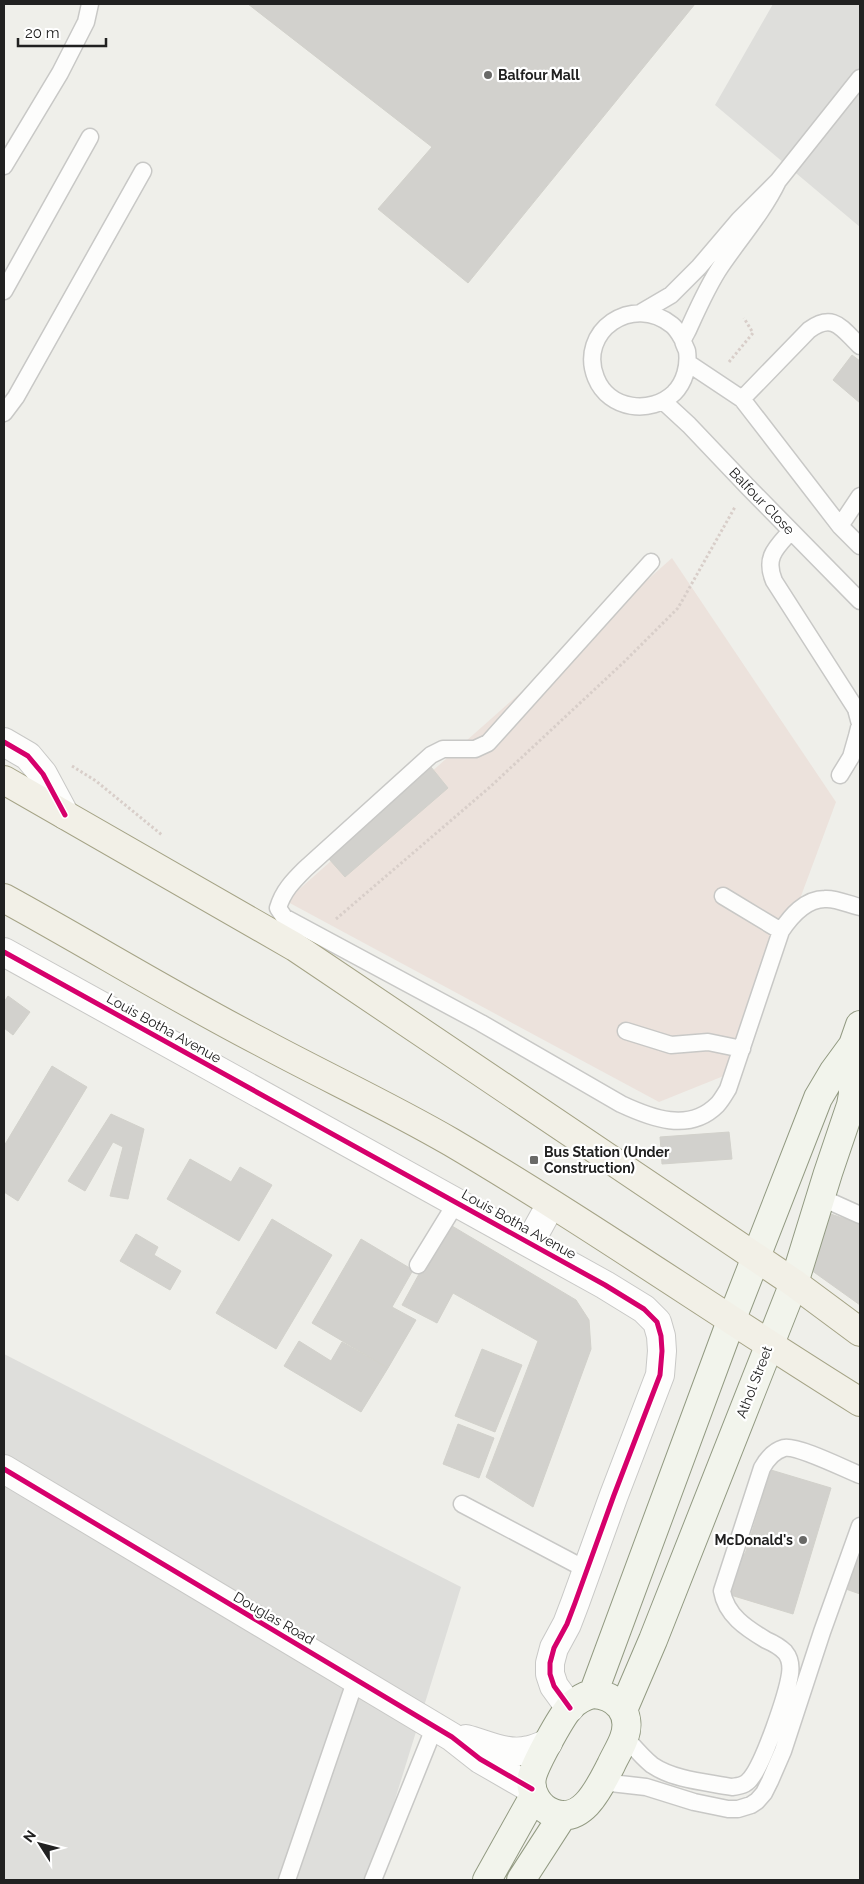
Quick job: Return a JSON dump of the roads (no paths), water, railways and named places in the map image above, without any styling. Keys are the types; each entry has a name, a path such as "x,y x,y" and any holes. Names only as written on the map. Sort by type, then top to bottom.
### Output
{"main road":[{"path":"4,780 295,947 756,1257 860,1332"},
{"path":"4,898 221,1021 412,1120 551,1204 769,1346 860,1402"},
{"name":"Athol Street","path":"533,1792 532,1776 548,1744 582,1699 818,1098 857,1035"},
{"name":"Athol Street","path":"623,1710 653,1640 794,1283 820,1197 851,1106 854,1094 857,1035"},
{"path":"533,1792 540,1805 549,1812 563,1815 572,1814 592,1798 602,1782 625,1737 626,1724 623,1710 613,1699 607,1696 582,1699"},
{"path":"487,1880 533,1792"},
{"path":"521,1880 563,1815"}],"street":[{"path":"4,742 28,756 43,774 65,815"},
{"name":"Louis Botha Avenue","path":"4,952 456,1203 530,1242 644,1309 657,1322 662,1336 660,1375 567,1624 554,1648 550,1663 550,1674 554,1686 582,1699"},
{"path":"530,1242 551,1204"},
{"name":"Douglas Road","path":"4,1469 443,1731 480,1759 533,1792"},
{"name":"Douglas Road","path":"443,1731 514,1752 527,1751 548,1744"}],"lane":[{"path":"4,166 60,73 86,22 90,4"},
{"path":"642,312 684,284 739,220 778,181 860,78"},
{"path":"4,291 90,137"},
{"path":"4,413 16,397 143,171"},
{"path":"683,340 719,268 764,207 778,181"},
{"path":"642,312 659,316 673,326 683,340 688,363 684,378 675,392 663,402 648,407 632,407 617,402 605,392 596,379 592,363 594,347 601,333 612,321 626,314 642,312"},
{"path":"742,399 809,330 819,323 825,321 832,322 860,346"},
{"path":"688,363 742,399 840,526 860,546"},
{"name":"Balfour Close","path":"663,402 689,425 860,601"},
{"path":"840,526 860,496"},
{"path":"791,531 772,552 770,570 774,581 856,708 860,724 851,757 840,775"},
{"path":"651,562 488,743 474,749 443,749 431,755 288,886 281,897 278,908 284,917 317,936 481,1023 621,1104 644,1115 661,1120 681,1122 700,1117 717,1106 728,1089 781,931 795,913 812,901 826,899 860,907"},
{"path":"723,896 781,931"},
{"path":"626,1031 671,1045 708,1042 742,1048"},
{"path":"820,1197 860,1215"},
{"path":"418,1265 456,1203"},
{"path":"625,1737 654,1766 680,1777 732,1787 740,1786 751,1779 769,1741 791,1672 790,1660 785,1653 778,1646 743,1626 725,1605 722,1591 762,1468 767,1458 785,1448 798,1449 860,1475"},
{"path":"462,1504 587,1570"},
{"path":"602,1782 646,1787 694,1802 728,1809 738,1809 757,1801 767,1787 783,1751 822,1632 860,1526"},
{"path":"287,1880 356,1679"},
{"path":"373,1880 443,1731"}],"place":[{"name":"Balfour Mall","path":"488,75"},
{"name":"Bus Station (Under Construction)","path":"534,1160"},
{"name":"McDonald's","path":"803,1540"}]}
